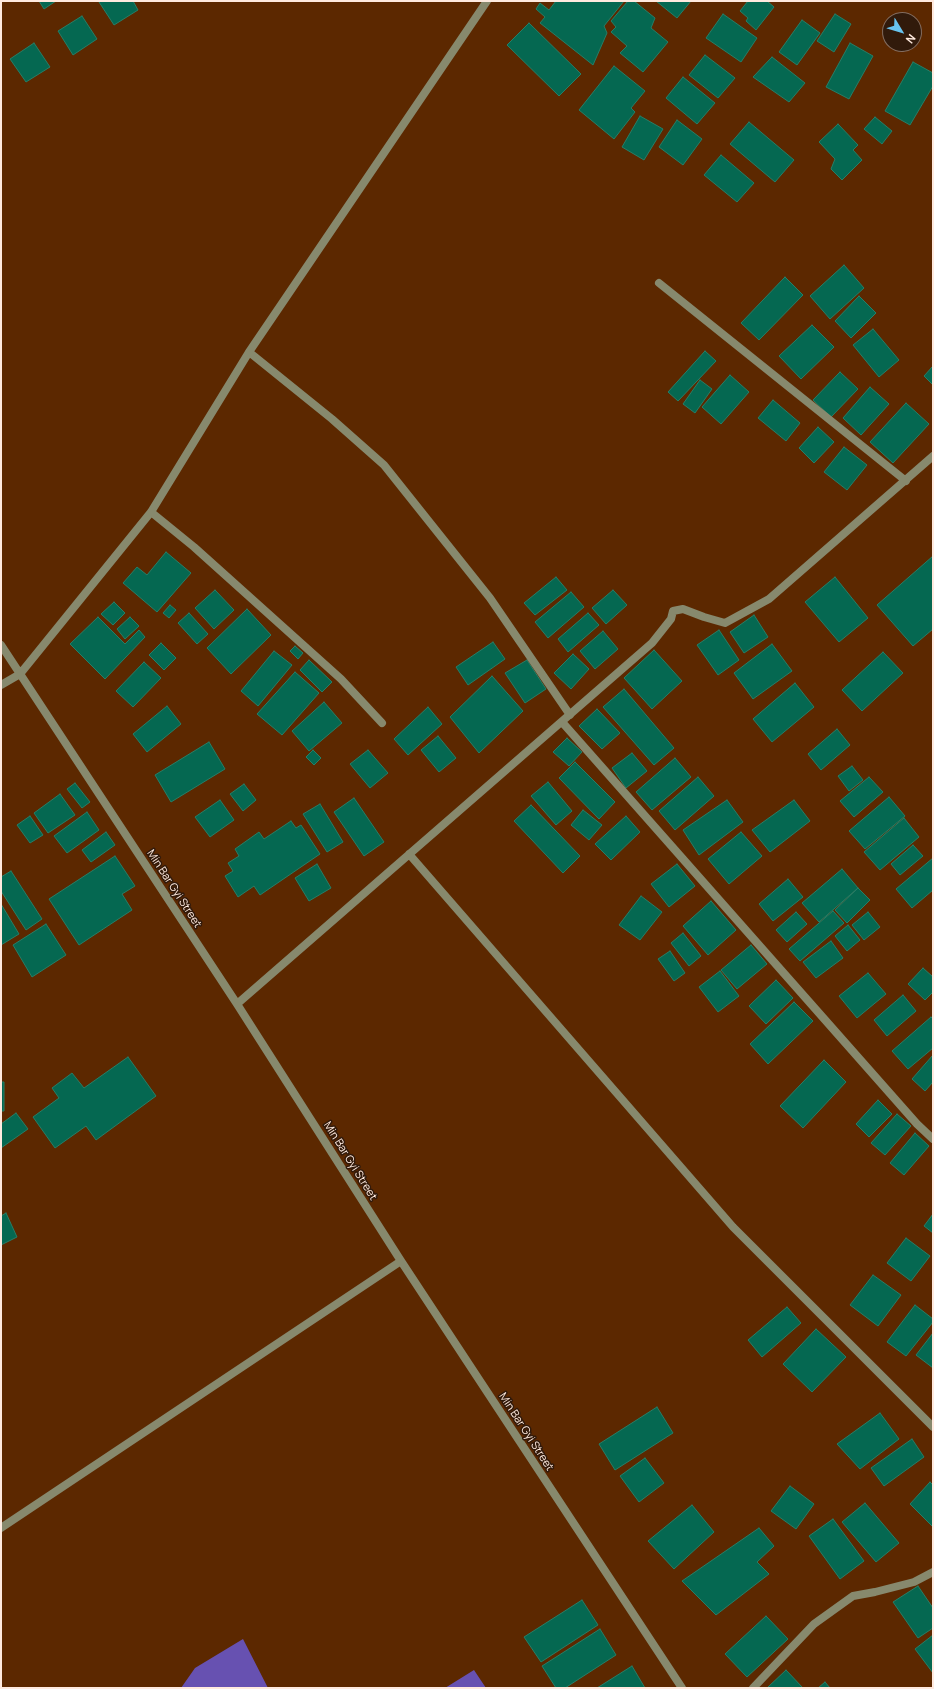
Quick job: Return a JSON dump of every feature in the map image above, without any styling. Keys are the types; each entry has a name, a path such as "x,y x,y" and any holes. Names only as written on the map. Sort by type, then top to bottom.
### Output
{"street":[{"path":"1,685 20,674 151,512 249,352 487,1"},
{"path":"659,283 906,481"},
{"path":"249,352 332,419 384,465 490,598 570,715"},
{"path":"237,1004 652,643 670,619 673,611 683,609 725,623 769,599 933,456"},
{"path":"151,512 194,547 341,678 382,723"},
{"name":"Min Bar Gyi Street","path":"1,645 237,1004 401,1261 682,1688"},
{"path":"562,722 917,1124 933,1139"},
{"path":"409,854 733,1227 933,1427"},
{"path":"1,1528 401,1261"},
{"path":"753,1688 814,1624 852,1596 914,1582 933,1572"}],"shaded area":[{"path":"243,1639 268,1688 181,1688 195,1668"},
{"path":"474,1670 486,1688 445,1688"}],"building":[{"path":"39,1 56,1 44,9"},
{"path":"133,1 138,10 114,25 99,2"},
{"path":"556,1 624,1 604,26 607,33 593,65 540,23 545,17 536,9 540,3 549,10"},
{"path":"628,1 634,1 655,18 651,28 668,42 643,72 620,53 627,46 611,32 616,27 611,21"},
{"path":"656,1 691,1 677,18"},
{"path":"748,1 767,1 774,7 756,30 746,21 748,18 740,11"},
{"path":"723,14 757,38 741,62 706,38"},
{"path":"835,14 851,24 834,52 817,41"},
{"path":"82,16 97,39 73,55 58,31"},
{"path":"802,20 820,33 797,65 779,52"},
{"path":"529,23 581,74 559,96 507,45"},
{"path":"34,43 50,67 26,82 10,59"},
{"path":"850,43 873,56 849,99 826,87"},
{"path":"705,55 735,78 718,98 689,75"},
{"path":"772,57 805,83 789,102 753,77"},
{"path":"913,62 933,73 933,86 910,125 885,111"},
{"path":"614,66 645,91 631,108 635,112 614,139 579,110"},
{"path":"683,77 715,103 697,124 666,98"},
{"path":"640,116 663,129 644,160 622,147"},
{"path":"875,117 892,131 882,144 864,129"},
{"path":"677,120 702,139 683,165 659,147"},
{"path":"749,122 794,160 775,182 730,144"},
{"path":"838,124 858,145 853,150 862,160 842,180 831,169 835,159 819,142"},
{"path":"721,155 754,183 737,202 704,175"},
{"path":"844,265 864,288 830,319 810,296"},
{"path":"785,277 803,295 759,340 741,323"},
{"path":"859,296 876,313 851,338 835,321"},
{"path":"812,325 834,347 801,379 779,356"},
{"path":"873,329 899,360 879,377 853,345"},
{"path":"705,351 716,361 678,401 668,392"},
{"path":"933,366 933,385 924,376"},
{"path":"840,372 858,389 831,417 813,400"},
{"path":"730,375 749,392 721,424 702,407"},
{"path":"700,380 712,389 695,413 683,404"},
{"path":"870,387 889,404 861,435 843,418"},
{"path":"773,400 800,423 786,441 758,418"},
{"path":"906,403 929,424 893,463 870,442"},
{"path":"818,427 834,442 814,463 799,448"},
{"path":"844,447 867,465 847,490 824,472"},
{"path":"166,552 191,573 157,612 123,583 137,567 147,575"},
{"path":"933,556 933,629 913,646 877,605"},
{"path":"556,577 567,590 535,615 524,603"},
{"path":"835,577 868,618 839,642 805,602"},
{"path":"215,590 234,610 214,629 195,608"},
{"path":"613,590 627,605 606,624 592,608"},
{"path":"571,592 584,607 548,638 535,622"},
{"path":"114,602 125,613 113,625 101,614"},
{"path":"170,605 176,610 169,618 163,613"},
{"path":"247,609 271,635 231,674 207,648"},
{"path":"189,613 208,634 197,644 178,623"},
{"path":"588,613 599,625 568,652 558,639"},
{"path":"754,615 768,637 744,653 730,632"},
{"path":"98,617 125,644 139,630 145,637 105,679 70,644"},
{"path":"130,617 139,626 125,639 117,629"},
{"path":"719,630 739,660 718,675 697,645"},
{"path":"603,631 618,649 595,669 580,651"},
{"path":"493,642 505,659 468,685 456,667"},
{"path":"161,643 176,658 164,670 149,655"},
{"path":"772,644 792,671 753,699 734,673"},
{"path":"295,646 303,653 298,659 290,651"},
{"path":"654,650 682,681 652,709 624,678"},
{"path":"274,651 292,665 258,706 241,691"},
{"path":"883,652 903,673 862,711 842,690"},
{"path":"573,654 589,669 571,689 554,673"},
{"path":"309,660 332,682 322,692 300,670"},
{"path":"527,660 546,689 525,703 505,673"},
{"path":"144,662 161,678 133,707 116,691"},
{"path":"295,672 319,693 282,735 257,714"},
{"path":"492,676 523,711 479,753 450,717"},
{"path":"795,683 814,707 772,742 753,719"},
{"path":"624,689 674,748 654,765 603,707"},
{"path":"324,702 342,723 309,751 292,731"},
{"path":"167,706 181,724 147,752 133,734"},
{"path":"428,707 442,724 408,755 394,739"},
{"path":"597,709 620,733 602,749 579,726"},
{"path":"837,729 850,745 821,770 808,754"},
{"path":"438,736 456,758 439,772 421,750"},
{"path":"567,738 582,752 569,766 553,752"},
{"path":"209,742 225,769 171,802 155,775"},
{"path":"313,750 321,758 314,765 306,757"},
{"path":"368,750 388,773 370,788 350,764"},
{"path":"632,753 647,771 626,788 612,768"},
{"path":"675,758 691,777 652,810 636,792"},
{"path":"575,762 615,802 599,819 559,778"},
{"path":"852,766 863,780 849,791 838,776"},
{"path":"698,777 714,796 675,830 659,811"},
{"path":"869,777 883,792 854,817 840,801"},
{"path":"548,782 572,811 556,825 531,796"},
{"path":"75,783 90,802 82,808 67,789"},
{"path":"244,784 256,800 243,811 230,794"},
{"path":"60,794 75,815 48,833 34,813"},
{"path":"889,797 905,816 865,849 849,831"},
{"path":"354,798 384,842 364,856 334,812"},
{"path":"220,800 234,820 210,837 195,817"},
{"path":"727,800 743,822 699,855 683,830"},
{"path":"794,800 810,821 770,852 752,830"},
{"path":"320,804 343,842 327,852 303,814"},
{"path":"531,805 580,856 563,873 514,821"},
{"path":"583,810 602,825 589,840 571,825"},
{"path":"87,812 99,830 67,853 54,836"},
{"path":"30,816 43,835 30,843 17,825"},
{"path":"626,816 640,832 611,860 595,844"},
{"path":"904,818 919,837 880,870 864,852"},
{"path":"291,821 296,828 301,825 320,854 260,895 254,886 238,897 225,876 233,871 228,863 239,856 235,849 259,832 264,839"},
{"path":"106,832 115,845 91,862 82,850"},
{"path":"741,832 762,856 729,884 708,859"},
{"path":"913,845 923,856 900,875 891,864"},
{"path":"115,856 135,886 122,894 132,910 79,945 49,899"},
{"path":"933,858 933,890 912,908 896,889"},
{"path":"317,864 331,888 309,901 295,878"},
{"path":"677,864 695,886 669,907 651,884"},
{"path":"842,869 858,888 819,922 802,903"},
{"path":"11,871 42,919 26,930 1,891 1,877"},
{"path":"788,879 803,897 773,921 759,904"},
{"path":"858,888 870,900 847,923 835,910"},
{"path":"641,896 662,912 640,940 619,925"},
{"path":"711,901 736,930 708,955 683,926"},
{"path":"1,904 19,934 1,945"},
{"path":"833,911 844,923 800,961 789,949"},
{"path":"796,912 807,924 787,942 776,930"},
{"path":"868,912 880,927 864,940 852,925"},
{"path":"46,924 66,955 32,977 13,945"},
{"path":"848,925 860,940 847,951 835,936"},
{"path":"683,933 701,956 689,966 671,943"},
{"path":"831,941 843,958 816,978 803,962"},
{"path":"751,945 767,964 737,989 721,970"},
{"path":"670,951 685,973 674,981 658,959"},
{"path":"923,968 933,977 933,992 925,1000 908,984"},
{"path":"720,971 739,996 718,1012 699,987"},
{"path":"868,973 886,994 857,1018 839,996"},
{"path":"776,980 793,998 766,1024 749,1006"},
{"path":"903,995 916,1011 887,1036 874,1020"},
{"path":"794,1002 813,1021 768,1064 750,1044"},
{"path":"931,1017 933,1019 933,1048 908,1069 892,1051"},
{"path":"933,1055 933,1082 925,1091 912,1079"},
{"path":"128,1057 156,1096 96,1140 86,1126 55,1148 33,1117 59,1098 52,1088 72,1073 84,1088"},
{"path":"824,1060 846,1082 803,1128 780,1106"},
{"path":"1,1082 4,1082 4,1111 1,1111"},
{"path":"878,1100 892,1114 869,1137 856,1124"},
{"path":"16,1113 28,1129 1,1148 1,1124"},
{"path":"897,1114 911,1126 885,1155 871,1143"},
{"path":"915,1133 929,1146 904,1175 890,1163"},
{"path":"6,1213 17,1237 1,1245 1,1216"},
{"path":"933,1214 933,1233 924,1226"},
{"path":"906,1238 930,1256 911,1281 887,1263"},
{"path":"873,1275 901,1295 878,1326 850,1305"},
{"path":"915,1305 933,1319 933,1322 906,1356 887,1342"},
{"path":"787,1307 801,1323 762,1357 748,1340"},
{"path":"816,1329 846,1357 812,1392 783,1364"},
{"path":"933,1333 933,1368 916,1355"},
{"path":"657,1407 673,1433 615,1470 599,1444"},
{"path":"880,1413 899,1439 860,1469 837,1444"},
{"path":"912,1439 924,1457 884,1486 871,1468"},
{"path":"645,1458 664,1483 639,1502 620,1476"},
{"path":"930,1482 933,1485 933,1527 910,1504"},
{"path":"790,1486 814,1504 796,1529 771,1511"},
{"path":"865,1503 899,1543 876,1562 842,1522"},
{"path":"692,1505 714,1532 674,1569 648,1541"},
{"path":"833,1519 864,1561 840,1579 809,1536"},
{"path":"759,1528 774,1546 757,1562 769,1574 716,1615 682,1581"},
{"path":"918,1586 933,1608 933,1628 918,1638 893,1602"},
{"path":"582,1600 598,1625 541,1662 524,1637"},
{"path":"766,1616 788,1639 747,1677 725,1654"},
{"path":"600,1629 616,1655 565,1688 556,1688 542,1666"},
{"path":"933,1635 933,1673 915,1649"},
{"path":"632,1666 645,1688 597,1688"},
{"path":"786,1670 803,1688 767,1688"},
{"path":"825,1682 830,1688 818,1688"}]}
